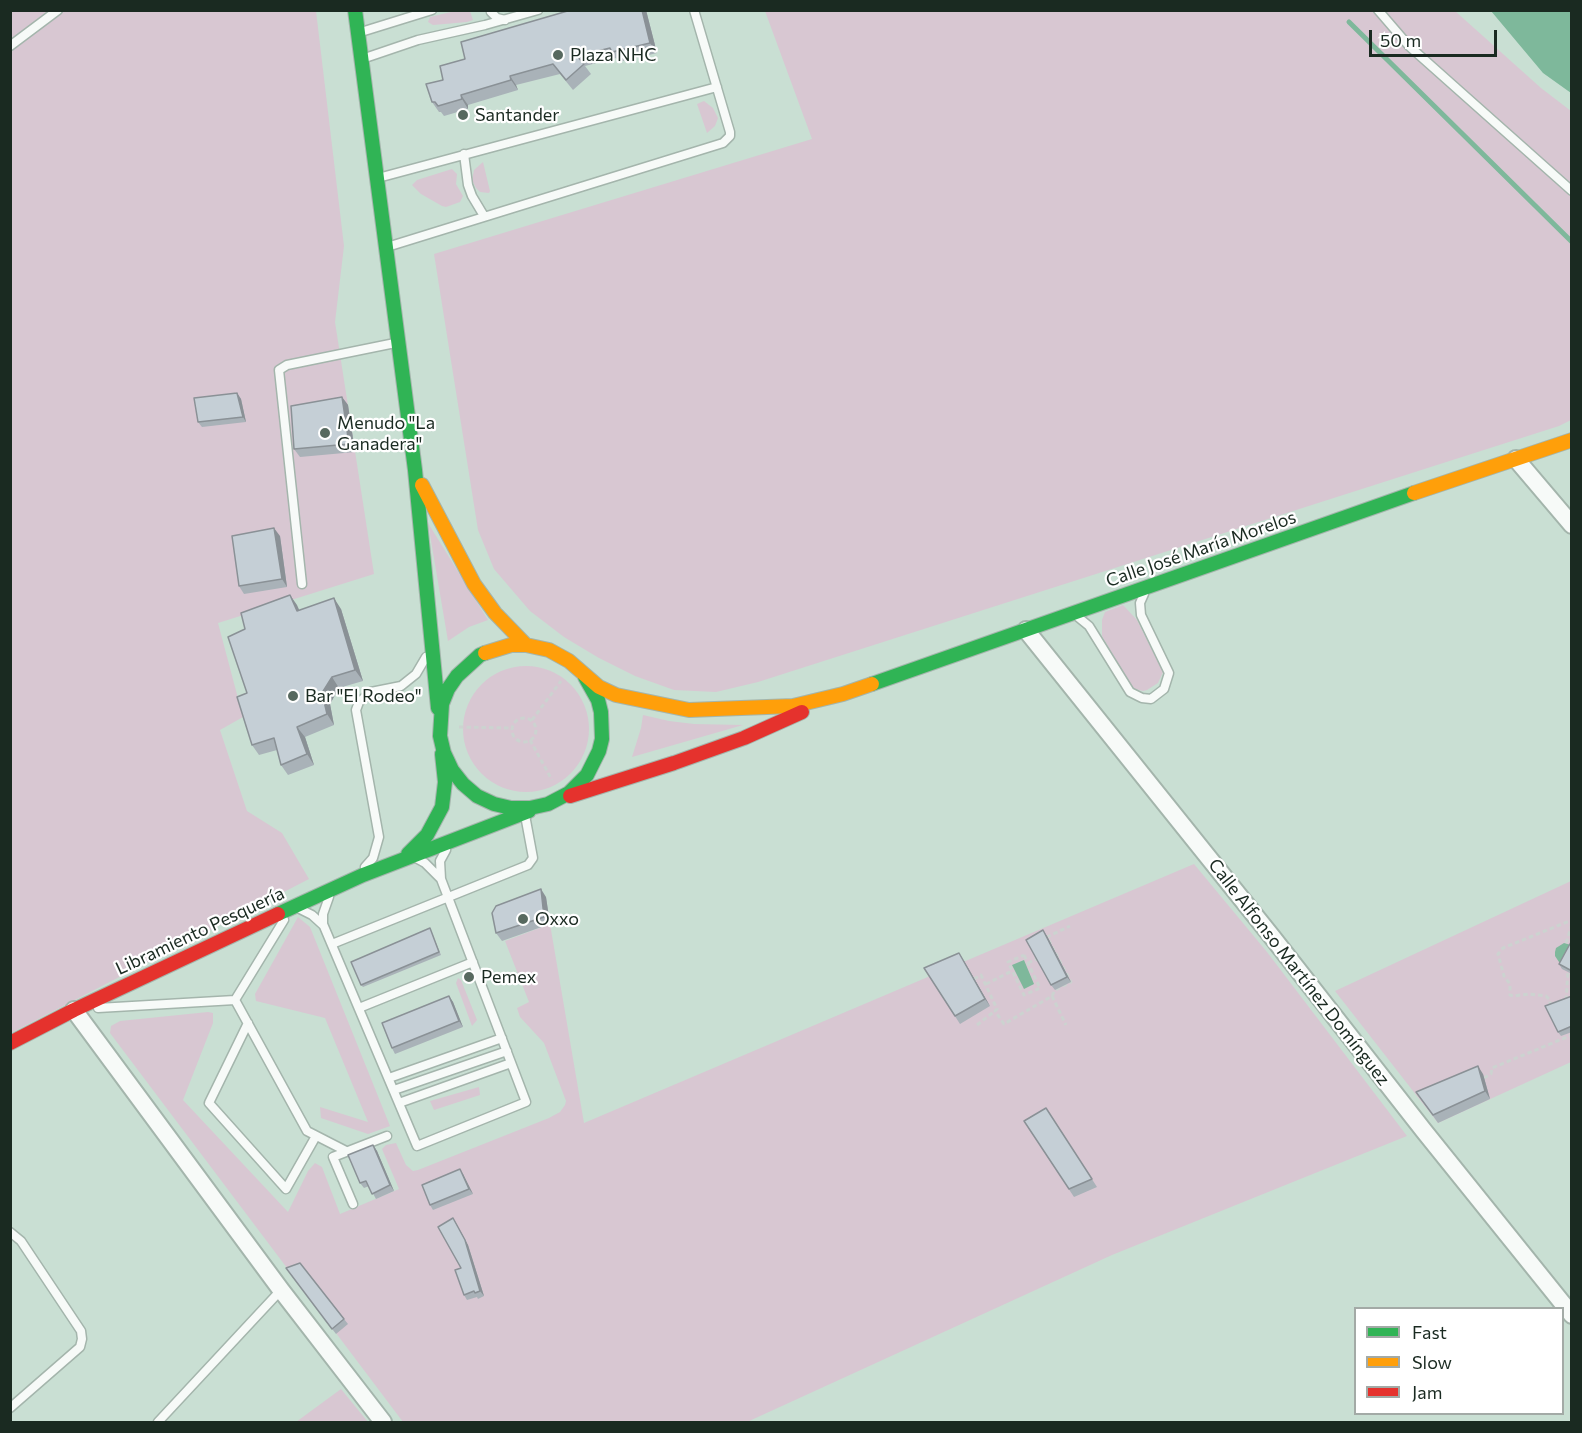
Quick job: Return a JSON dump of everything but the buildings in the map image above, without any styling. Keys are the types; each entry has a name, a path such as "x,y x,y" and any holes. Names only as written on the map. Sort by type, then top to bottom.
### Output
{"main road":[{"path":"356,10 415,470 445,782 442,807 435,822 417,847 393,863"},
{"name":"Calle José María Morelos","path":"843,694 1572,440"},
{"path":"415,470 474,584 495,612 526,645"},
{"path":"511,645 526,645 549,650 573,665 599,687 616,695 689,710 734,711 793,706 843,694 744,738 674,763 530,808 512,808 494,804 463,784 452,770 444,753 439,727 442,704 448,689 467,664 480,655 511,645"},
{"path":"556,800 579,785 587,775 599,751 602,739 600,706 585,677"},
{"name":"Libramiento Pesquería","path":"10,1043 74,1010 339,886 407,857 556,800"}],"street":[{"path":"1516,459 1572,525"},
{"name":"Calle Alfonso Martínez Domínguez","path":"1026,630 1266,928 1424,1131 1572,1315"},
{"path":"74,1010 281,1290 383,1422"}],"lane":[{"path":"10,46 58,10"},
{"path":"358,33 432,10"},
{"path":"362,59 418,40 538,10"},
{"path":"386,247 723,143 730,136 730,132 694,10"},
{"path":"1378,10 1409,46 1572,191"},
{"path":"490,11 497,18 505,20"},
{"path":"485,25 489,20 490,11"},
{"path":"377,178 717,87"},
{"path":"464,154 468,185 484,216"},
{"path":"302,584 279,370 287,364 399,342"},
{"path":"1068,615 1079,618 1089,626 1130,692 1142,698 1151,699 1164,690 1168,684 1169,673 1139,609 1141,598 1149,587"},
{"path":"432,641 423,664 406,682 401,686 370,692 359,702 356,710 379,837 373,858 339,886 323,914 325,928 417,1146 526,1102 441,879 439,868 441,856 458,838"},
{"path":"332,944 528,866 533,858 525,812"},
{"path":"407,857 420,860 441,879"},
{"path":"235,1000 291,909 301,909 312,915 325,928"},
{"path":"359,1008 474,962"},
{"path":"74,1010 235,1000"},
{"path":"235,1000 307,1131 346,1151"},
{"path":"248,1023 209,1103 286,1190 316,1136"},
{"path":"388,1078 502,1038"},
{"path":"394,1090 507,1051"},
{"path":"399,1103 511,1063"},
{"path":"353,1204 333,1156 387,1136"},
{"path":"10,1232 21,1240 81,1331 82,1339 80,1347 10,1408"},
{"path":"158,1422 281,1290"}],"path":[{"path":"532,720 573,665"},
{"path":"525,717 532,720 536,731 530,740 519,741 513,736 512,728 517,719 525,717"},
{"path":"439,727 512,728"},
{"path":"530,740 556,800"},
{"path":"1566,943 1572,922"},
{"path":"1553,1009 1546,996 1529,994 1513,996 1510,994 1510,984 1504,976 1498,954 1503,948 1572,922"},
{"path":"987,1008 1004,1024 1071,982 1047,937 1070,926"},
{"path":"1024,955 1028,963 1040,988 1024,995 1008,962 1024,955"},
{"path":"1028,963 1037,959"},
{"path":"986,984 1012,971"},
{"path":"1568,972 1566,1006 1572,1001"},
{"path":"974,979 981,975 998,1009 978,1025"},
{"path":"1052,996 1066,1025"},
{"path":"1484,1078 1491,1074 1492,1068 1572,1035"}],"shaded area":[{"path":"11,11 316,11 344,246 335,322 374,574 218,623 243,717 220,730 247,811 282,833 309,879 11,1033"},
{"path":"455,11 470,11 473,20 433,25 428,22 430,17"},
{"path":"765,11 1455,11 1541,88 1571,111 1571,420 1559,426 758,682 716,692 674,690 635,676 599,658 564,637 530,611 494,569 478,530 434,254 812,139"},
{"path":"1491,11 1571,11 1571,93 1543,73"},
{"path":"704,101 713,108 718,118 715,126 707,133 697,104"},
{"path":"483,162 489,193 480,192 472,180 474,170"},
{"path":"452,169 457,174 456,184 463,196 460,202 446,207 442,206 421,194 412,185 417,180"},
{"path":"428,523 488,620 469,627 448,641"},
{"path":"1123,605 1137,620 1163,672 1158,683 1147,690 1132,688 1102,636 1102,620 1105,612"},
{"path":"526,666 550,671 571,684 584,705 589,729 584,753 571,774 550,787 526,792 502,787 481,774 468,753 463,729 468,705 481,684 502,671"},
{"path":"643,715 694,724 743,725 632,757"},
{"path":"1194,864 1267,952 1407,1136 1112,1255 747,1422 403,1422 110,1033 111,1026 120,1021 213,1013 213,1023 183,1100 288,1212 308,1171 315,1163 322,1167 340,1214 399,1189 382,1149 386,1145 396,1143 406,1165 413,1171 418,1170 549,1118 560,1112 565,1105 566,1101 544,1043 520,1017 517,1008 529,1002 505,941 550,924 584,1123"},
{"path":"1571,881 1571,1062 1438,1123 1335,991"},
{"path":"298,917 310,927 390,1126 368,1134 321,1118 320,1107 368,1122 325,1018 256,1001 255,994"},
{"path":"1564,943 1571,945 1561,965 1555,952 1556,948"},
{"path":"1024,960 1034,984 1024,989 1012,965"},
{"path":"458,978 461,980 477,1020 472,1026 456,983"},
{"path":"479,1087 480,1095 434,1110 430,1101"},
{"path":"341,1389 368,1422 296,1422"}],"waterway":[{"path":"1349,22 1572,242"}],"traffic: fast":[{"path":"355,10 415,470 438,708"},
{"path":"872,684 1414,493"},
{"path":"485,653 457,676 448,689 442,704 440,736 444,753 452,770 463,784 477,796 494,804 511,808 530,808 548,804 569,793 587,775 599,751 602,739 598,700 585,677"},
{"path":"408,854 427,835 442,807 445,782 442,754"},
{"path":"278,914 363,875 529,811"}],"traffic: slow":[{"path":"1414,493 1572,440"},
{"path":"422,485 474,584 495,613 526,645"},
{"path":"485,653 511,645 526,645 549,650 569,661 599,687 616,695 689,710 793,706 843,694 872,684"}],"traffic: jam":[{"path":"570,796 744,738 802,712"},
{"path":"10,1043 74,1010 278,914"}],"place":[{"name":"Plaza NHC","path":"558,55"},
{"name":"Santander","path":"463,115"},
{"name":"Menudo \"La Ganadera\"","path":"325,433"},
{"name":"Bar \"El Rodeo\"","path":"293,696"},
{"name":"Oxxo","path":"523,919"},
{"name":"Pemex","path":"469,977"}]}
